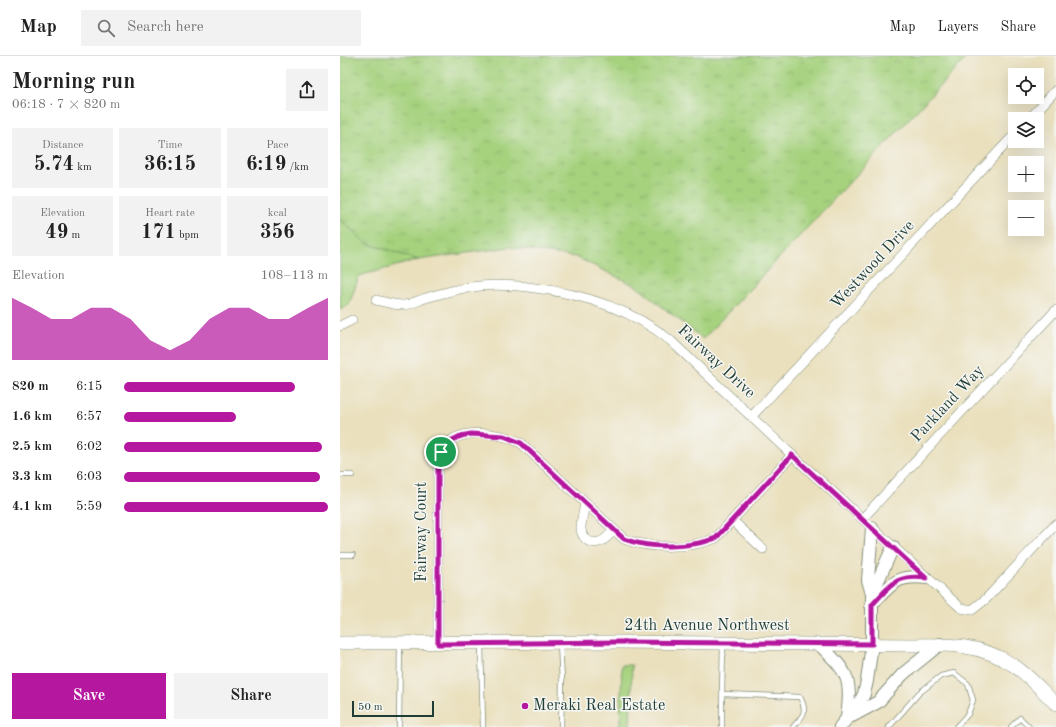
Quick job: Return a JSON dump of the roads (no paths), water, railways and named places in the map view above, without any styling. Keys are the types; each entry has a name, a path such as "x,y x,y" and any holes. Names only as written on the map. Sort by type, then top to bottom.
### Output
{"main road":[{"name":"24th Avenue Northwest","path":"340,643 940,644 962,646 981,650 998,657 1013,665 1056,704"}],"street":[{"path":"1036,112 1056,90"},
{"name":"Westwood Drive","path":"752,416 1008,142"},
{"name":"Fairway Drive","path":"376,300 404,305 453,290 487,285 508,285 548,290 591,300 626,312 657,329 689,357 792,455 863,518 926,578 961,608 972,610 986,599 1056,524"},
{"name":"Parkland Way","path":"863,518 1056,310"},
{"path":"340,326 352,320"},
{"name":"Fairway Court","path":"438,644 438,467 441,452 450,441 457,437 471,434 493,434 504,436 521,443 624,539 640,544 652,545 691,545 700,544 716,538 792,455"},
{"path":"585,503 581,528 582,536 592,542 598,542 614,530"},
{"path":"732,520 763,549"},
{"path":"844,723 860,702 866,687 872,644 872,600 868,580 872,528"},
{"path":"872,600 893,547"},
{"path":"872,600 898,580 912,576 926,578"},
{"path":"819,644 841,666 848,679 849,694 844,723"},
{"path":"844,723 878,702 903,674 940,644"}],"lane":[{"path":"340,475 352,475"},
{"path":"340,555 353,555"},
{"path":"560,643 562,681 561,727"},
{"path":"722,727 723,643"},
{"path":"399,727 400,644"},
{"path":"481,644 483,727"},
{"path":"889,727 919,694 941,676 954,673 968,684 973,700 968,714 956,727"},
{"path":"722,694 800,697 804,705 804,715 793,727"},
{"path":"1011,727 1020,718 1029,727"}],"place":[{"name":"Meraki Real Estate","path":"525,706"}]}
